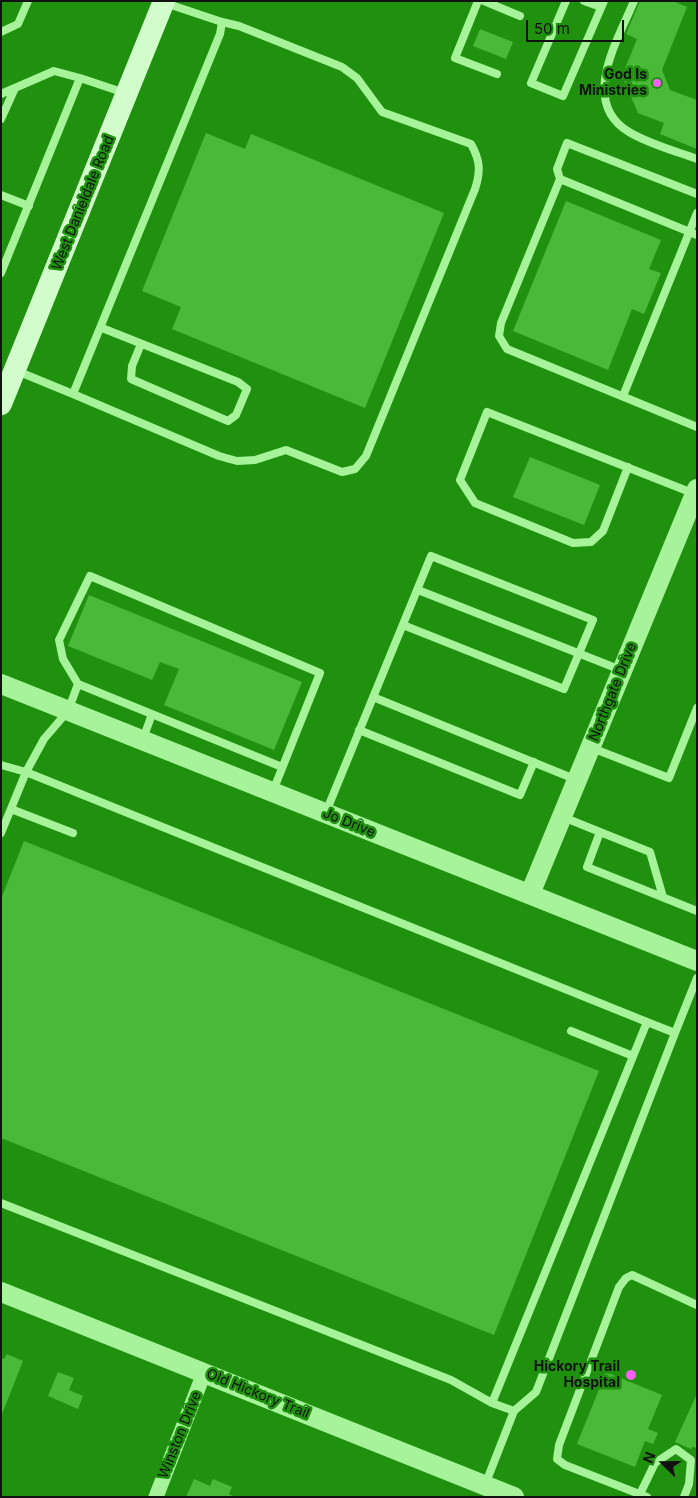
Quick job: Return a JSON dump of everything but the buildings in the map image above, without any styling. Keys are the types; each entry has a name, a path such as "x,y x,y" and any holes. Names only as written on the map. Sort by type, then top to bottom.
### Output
{"main road":[{"name":"West Danieldale Road","path":"1,404 164,2"}],"street":[{"name":"Northgate Drive","path":"530,894 696,492"},
{"name":"Jo Drive","path":"1,684 697,961"},
{"name":"Old Hickory Trail","path":"1,1292 514,1497"},
{"name":"Winston Drive","path":"156,1497 204,1373"}],"lane":[{"path":"1,32 18,24 28,1"},
{"path":"478,1 455,58 497,74"},
{"path":"484,1 520,16"},
{"path":"566,1 531,83 563,96 602,4 584,1"},
{"path":"634,1 604,74 606,101 615,118 628,131 697,159"},
{"path":"16,370 219,456 237,461 255,460 286,450 342,472 355,469 366,456 475,189 480,174 479,158 471,144 382,112 357,78 342,67 239,26 164,2"},
{"path":"73,394 102,328 220,34 222,22"},
{"path":"1,94 54,71 127,94"},
{"path":"1,274 80,78"},
{"path":"1,119 15,88"},
{"path":"697,194 567,143 557,169 560,179 501,323 499,336 507,349 697,427"},
{"path":"560,179 693,234"},
{"path":"1,195 29,206"},
{"path":"623,396 693,234 697,214"},
{"path":"102,328 242,385 247,389 236,415 228,421 131,379 130,373 141,344"},
{"path":"628,467 603,531 591,542 573,543 475,503 460,480 487,412 696,492"},
{"path":"325,814 359,730 403,625 418,590 432,556 592,620 564,689 403,625"},
{"path":"272,793 320,673 90,576 59,640 63,659 78,684 282,767"},
{"path":"418,590 622,670"},
{"path":"1,834 26,772 44,739 68,711 78,684"},
{"path":"373,697 577,780"},
{"path":"590,748 669,778 697,708"},
{"path":"142,740 152,714"},
{"path":"359,730 520,795 534,762"},
{"path":"1,764 26,772 675,1033"},
{"path":"11,809 73,833"},
{"path":"562,817 650,852 663,897"},
{"path":"600,832 587,867 697,911"},
{"path":"485,1485 514,1411 536,1392 697,978"},
{"path":"492,1403 647,1022"},
{"path":"571,1031 633,1056"},
{"path":"1,1203 451,1380 492,1403 514,1411"},
{"path":"684,1497 689,1484 691,1460 676,1449 655,1462 643,1496 565,1465 557,1459 558,1445 618,1287 626,1278 632,1275 697,1305"}],"place":[{"name":"God Is Ministries","path":"657,83"},
{"name":"Hickory Trail Hospital","path":"631,1375"}]}
